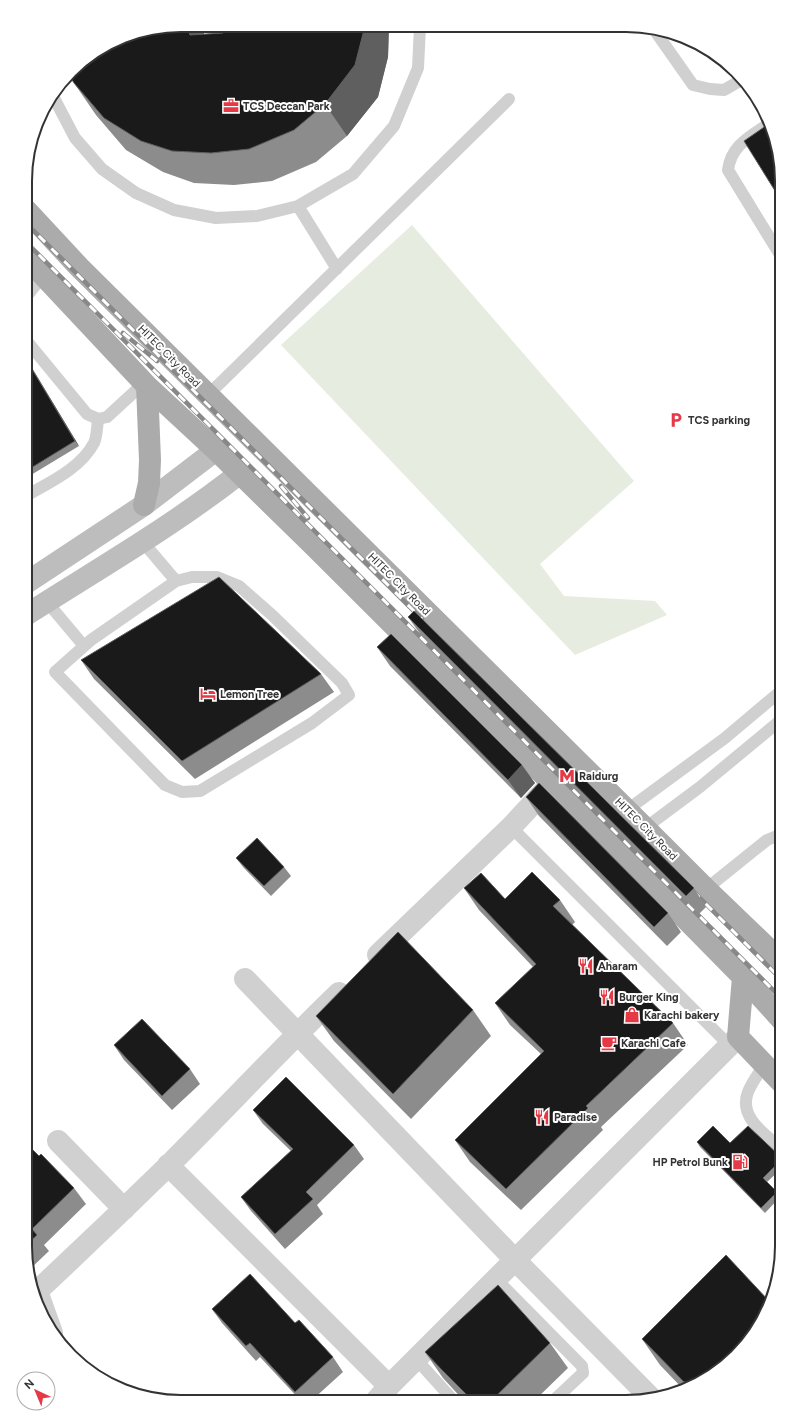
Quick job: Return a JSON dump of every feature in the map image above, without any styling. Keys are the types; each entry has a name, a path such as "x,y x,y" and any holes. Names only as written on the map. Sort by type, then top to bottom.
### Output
{"main road":[{"name":"HITEC City Road","path":"32,216 79,267 706,890 775,954"},
{"path":"32,263 145,384 240,473 552,783 743,976 775,1012"},
{"path":"144,505 149,483 150,460 145,384"},
{"path":"32,579 144,505 216,450"},
{"path":"32,611 169,525 212,495 240,473"},
{"path":"743,976 734,1041 764,1065 775,1077"}],"street":[{"path":"39,1290 124,1209 297,1034 511,826 552,783"},
{"path":"245,980 515,1260 647,1394"},
{"path":"168,1165 382,1394 734,1041"},
{"path":"58,1141 124,1209"}],"lane":[{"path":"55,102 75,138 102,169 136,193 174,210 216,218 257,216 298,206 352,174 394,126 418,68 420,32"},
{"path":"658,36 692,85 724,90 737,82"},
{"path":"208,395 509,99"},
{"path":"765,127 744,141 735,150 729,160 728,170 775,247"},
{"path":"298,206 337,269"},
{"path":"32,290 44,275"},
{"path":"32,347 87,414 98,419 107,417 145,384"},
{"path":"32,492 70,470 84,457 94,442 98,419"},
{"path":"142,541 176,581"},
{"path":"192,577 217,577 239,586 272,615 342,683 349,694 312,723 200,791 182,792 165,785 55,672 91,640 176,581 192,577"},
{"path":"46,602 84,646"},
{"path":"626,810 725,738 775,696"},
{"path":"645,828 700,787 775,725"},
{"path":"511,826 734,1041"},
{"path":"706,890 767,840 775,837"},
{"path":"764,1065 748,1092 745,1106 750,1120 775,1143"},
{"path":"496,1279 582,1366 583,1373 559,1395"},
{"path":"416,1359 448,1395"}],"shaded area":[{"path":"412,225 634,481 540,564 564,596 655,601 667,615 575,655 281,345"}],"building":[{"name":"TCS Deccan Park","path":"189,32 190,35 223,32 363,32 355,65 325,104 294,130 249,149 211,153 172,151 141,141 104,118 72,80 83,69 106,52 124,43 161,33"},
{"path":"765,127 774,161 775,191 744,141"},
{"path":"32,369 75,441 32,467"},
{"path":"219,577 321,674 182,761 81,660"},
{"path":"414,611 694,888 686,896 408,617"},
{"path":"391,634 522,765 508,780 377,647"},
{"path":"539,783 668,913 654,927 526,797"},
{"path":"257,838 284,867 264,886 236,858"},
{"path":"532,872 560,900 553,906 673,1023 586,1106 588,1108 506,1189 455,1140 544,1051 495,1003 536,964 464,888 481,873 505,899"},
{"path":"398,932 473,1010 393,1094 316,1016"},
{"path":"142,1019 190,1069 162,1096 114,1045"},
{"path":"286,1077 354,1145 306,1192 313,1199 275,1234 241,1197 293,1149 253,1110"},
{"path":"713,1126 730,1143 748,1126 775,1151 775,1166 763,1178 775,1190 775,1194 761,1208 697,1142"},
{"path":"32,1149 39,1156 41,1154 74,1188 32,1229"},
{"path":"32,1229 37,1235 32,1240"},
{"path":"726,1255 766,1298 755,1321 738,1344 709,1370 686,1383 642,1339"},
{"path":"250,1274 295,1323 299,1320 333,1357 295,1392 250,1343 246,1346 212,1309"},
{"path":"498,1285 550,1343 497,1395 467,1395 425,1352"}],"railway":[{"path":"32,229 422,619"},
{"path":"32,248 775,992"},
{"path":"123,333 157,361"},
{"path":"281,486 308,518"},
{"path":"693,891 775,973"}],"place":[{"name":"TCS Deccan Park","path":"231,106"},
{"name":"TCS parking","path":"676,420"},
{"name":"Lemon Tree","path":"208,694"},
{"name":"Raidurg","path":"567,776"},
{"name":"Aharam","path":"586,966"},
{"name":"Burger King","path":"607,997"},
{"name":"Karachi bakery","path":"632,1015"},
{"name":"Karachi Cafe","path":"609,1043"},
{"name":"Paradise","path":"542,1117"},
{"name":"HP Petrol Bunk","path":"740,1162"}]}
